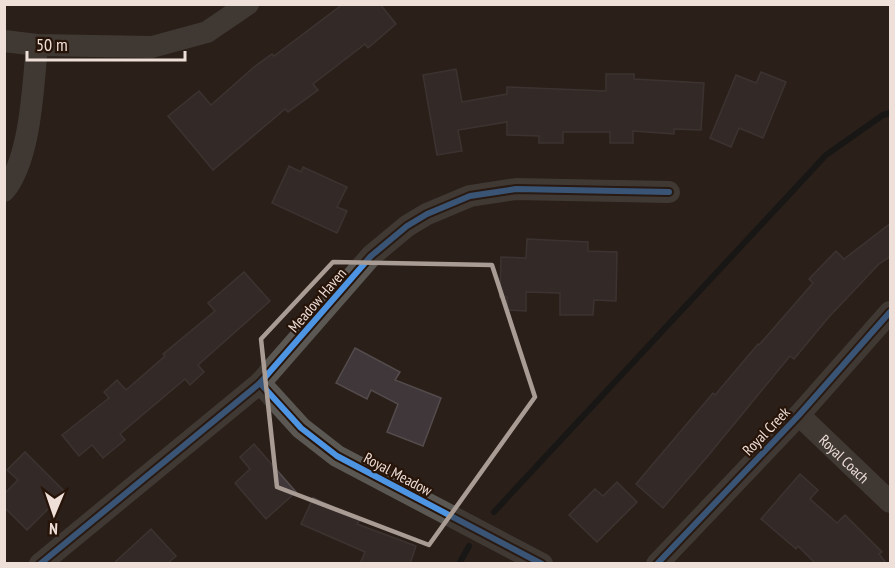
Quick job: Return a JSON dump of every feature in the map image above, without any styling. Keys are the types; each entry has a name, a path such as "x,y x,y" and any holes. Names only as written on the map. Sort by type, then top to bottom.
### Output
{"street":[{"path":"4,41 37,45 152,47 207,32 248,4"},
{"path":"4,191 14,177 22,159 37,45"},
{"name":"Meadow Haven","path":"49,561 260,383 371,256 407,226 427,214 471,196 516,189 669,192"},
{"name":"Royal Creek","path":"657,564 799,415 891,312"},
{"name":"Royal Meadow","path":"260,383 302,428 337,456 542,564"},
{"name":"Royal Coach","path":"799,415 891,502"}],"highlighted area":[{"path":"333,262 492,265 535,397 429,545 277,487 261,339"}],"building":[{"path":"343,4 380,4 396,24 368,48 365,44 313,84 318,90 288,112 285,109 213,170 168,116 199,91 211,105 254,67 272,54 274,56"},
{"path":"456,69 462,102 507,94 507,87 606,91 606,74 634,74 634,79 704,83 701,130 674,129 674,134 633,131 633,143 610,143 610,132 563,132 563,143 539,143 539,136 507,135 507,122 458,130 462,151 437,155 423,75"},
{"path":"761,72 786,82 763,138 739,128 731,147 710,138 736,75 756,83"},
{"path":"289,166 301,172 303,167 347,187 337,207 347,211 337,233 272,203"},
{"path":"891,223 891,256 879,264 828,318 794,359 790,356 663,508 636,484 713,393 715,395 813,283 809,279 836,251 844,259"},
{"path":"527,239 588,242 588,251 617,252 616,301 594,300 593,315 560,315 560,293 526,292 526,311 507,310 507,297 500,297 501,257 526,258"},
{"path":"244,272 270,301 198,365 204,372 190,385 185,379 120,434 125,440 103,458 92,445 79,456 62,435 109,398 104,392 117,380 126,390 165,356 163,354 215,311 208,303"},
{"path":"355,348 400,372 395,380 441,398 423,446 387,432 398,404 371,390 367,399 336,383"},
{"path":"254,444 296,492 266,519 235,483 250,469 240,457"},
{"path":"25,452 65,492 27,530 4,507 4,494 18,480 7,470"},
{"path":"800,474 818,490 810,499 837,523 845,515 882,552 879,554 887,564 816,564 798,546 796,549 761,519"},
{"path":"617,482 637,502 597,542 569,515 595,489 603,496"},
{"path":"313,498 360,519 357,524 416,546 410,564 360,564 365,552 301,524"},
{"path":"151,529 176,556 167,564 113,564"}],"waterway":[{"path":"494,512 826,155 883,115 890,113"},
{"path":"459,564 469,546"}],"cycle path":[{"path":"40,564 260,383 371,256 407,226 427,214 470,196 516,189 669,192"},
{"path":"657,564 799,415 890,312"},
{"path":"260,383 301,428 337,456 542,564"}]}
